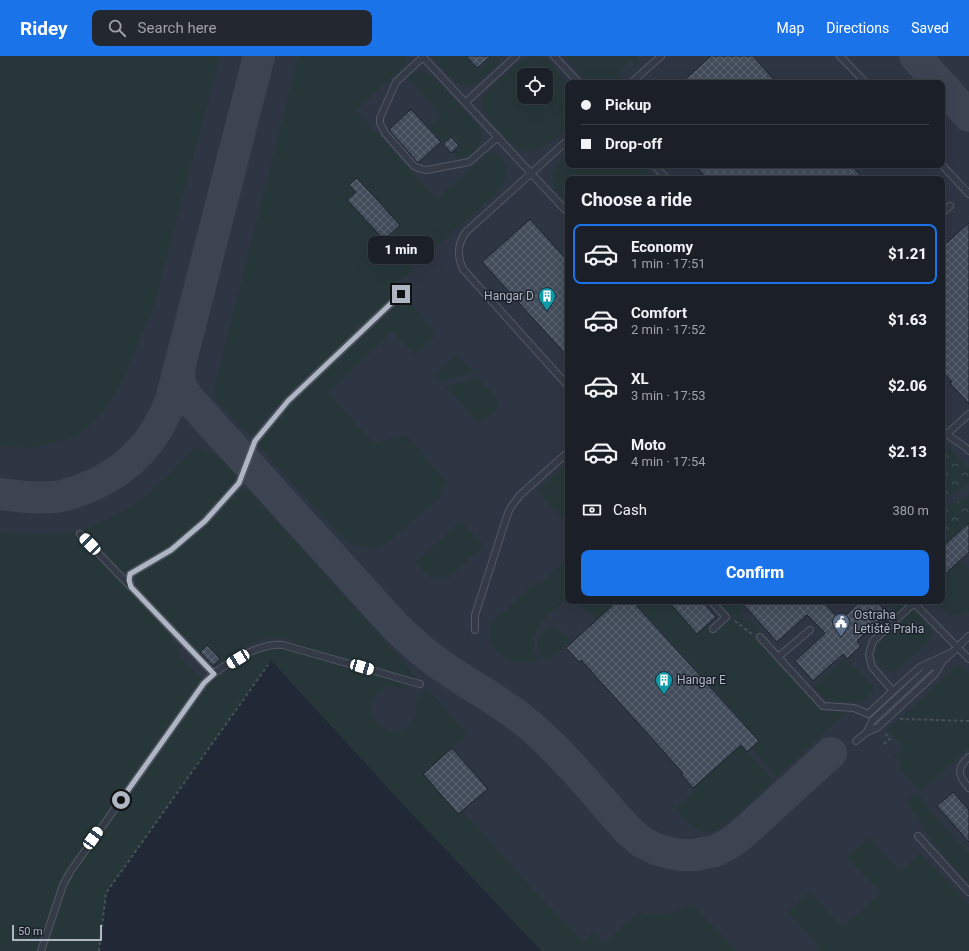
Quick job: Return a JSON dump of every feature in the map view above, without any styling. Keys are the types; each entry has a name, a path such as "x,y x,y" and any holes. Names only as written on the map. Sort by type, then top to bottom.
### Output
{"lane":[{"path":"498,137 473,160 465,164 427,170 414,166 385,133 380,123 380,118 396,82 423,56 466,102 565,210"},
{"path":"466,102 516,56"},
{"path":"554,56 576,80"},
{"path":"634,80 661,56"},
{"path":"840,56 863,80"},
{"path":"565,143 466,232 460,243 458,256 463,269 565,383"},
{"path":"657,168 664,176"},
{"path":"945,168 969,194"},
{"path":"945,210 950,206"},
{"path":"131,587 129,580 131,573 184,541 205,521 239,483 255,441 288,401 401,294"},
{"path":"969,414 945,432 969,451"},
{"path":"475,630 475,615 508,513 520,495 565,455"},
{"path":"80,534 214,674"},
{"path":"713,629 726,617 714,604"},
{"path":"893,691 872,667 869,654 873,641 911,604"},
{"path":"915,604 958,646 969,659"},
{"path":"778,657 810,630"},
{"path":"856,741 867,732 878,727 935,674 942,662 969,636"},
{"path":"760,637 823,706 854,708 868,714 920,667 952,652"},
{"path":"41,951 70,872 204,683 214,674 250,652 263,646 277,644 289,646 420,684"},
{"path":"969,757 961,765 960,771 961,777 969,788"},
{"path":"918,836 969,892"}],"path":[{"path":"396,238 419,263"},
{"path":"726,617 731,618 757,638 760,637"},
{"path":"99,951 106,893 268,665"},
{"path":"894,719 969,721"}],"shaded area":[{"path":"0,56 969,56 969,951 542,951 415,817 271,660 106,893 99,951 0,951"}],"green space":[{"path":"0,56 220,56 154,306 118,391 95,421 76,437 29,448 0,446"},
{"path":"298,56 406,56 406,62 400,70 356,110 437,199 481,160 482,154 495,153 504,162 506,173 503,183 495,194 422,260 394,230 363,186 347,200 383,240 385,238 390,243 393,239 410,258 407,262 413,269 395,284 400,291 273,411 251,437 217,401 213,393"},
{"path":"431,56 465,56 478,71 494,56 497,56 499,59 498,63 478,82 472,86 467,86 456,83"},
{"path":"529,56 542,56 545,58 565,80 565,130 548,144 534,150 527,151 511,143 487,117 482,108 483,97 512,68"},
{"path":"563,56 637,56 639,63 619,80 586,80","holes":["631,61 634,65 620,78 617,74"]},
{"path":"415,72 423,72 434,77 480,128 481,141 475,152 470,156 465,158 459,157 453,153 456,149 459,152 461,150 459,147 461,144 452,134 443,142 429,126 441,115 407,77"},
{"path":"565,156 565,168 646,168 652,176 565,176 565,201 554,188 552,173"},
{"path":"404,297 435,332 434,337 414,355 392,332 328,392 374,443 406,435 447,482 440,495 441,496 387,544 371,550 371,548 352,544 343,538 257,445 291,403"},
{"path":"454,357 460,357 473,372 441,382 434,375"},
{"path":"478,377 494,395 498,403 495,410 479,424 446,387"},
{"path":"946,444 969,468 969,483 960,491 952,492 945,499"},
{"path":"193,447 213,453 218,457 237,476 235,481 196,527 162,552 127,571 121,572 86,535 84,529 114,516 139,501 166,477"},
{"path":"562,468 565,468 565,521 537,490"},
{"path":"242,490 249,490 403,661 417,679 293,644 294,640 286,638 271,638 258,641 237,652 239,655 224,664 221,661 211,668 141,592 137,585 136,577 137,574 178,548 210,521 231,496"},
{"path":"969,494 969,523 945,544 945,510 954,502 961,501"},
{"path":"461,521 484,546 448,578 428,577 415,562"},
{"path":"0,532 44,535 75,532 168,632 178,647 181,658 202,679 66,871 38,951 0,951"},
{"path":"961,560 969,570 969,612 964,615 949,614 935,604 945,604 945,574"},
{"path":"565,562 565,600 548,616 537,631 534,640 534,649 538,658 536,662 510,661 505,659 489,642 491,637 490,627 492,622 535,583 542,583"},
{"path":"580,604 614,604 596,620"},
{"path":"638,604 671,604 697,634 707,625 715,633 730,619 759,641 822,711 847,712 777,777 752,748 758,741 743,724 744,722"},
{"path":"720,604 740,604 744,609 740,614 748,622 751,620 762,633 758,637 731,616"},
{"path":"887,604 906,604 897,615"},
{"path":"911,610 920,616 929,626 932,631 932,636 929,641 894,672 886,670 880,665 876,653 883,635"},
{"path":"552,627 561,630 572,642 547,662 539,651 538,640 545,630"},
{"path":"279,647 411,684 405,689 395,687 385,688 379,692 373,701 371,710 374,718 379,725 387,730 395,732 403,730 411,723 416,712 415,700 427,689 468,734 423,774 458,814 462,811 582,942 593,932 604,943 639,912 653,915 667,914 692,903 736,951 542,951 415,817 271,660 106,893 99,951 45,951 65,891 79,865 207,687 224,671 244,657 260,650"},
{"path":"845,658 849,662 850,661 873,686 873,692 861,702 827,701 814,687"},
{"path":"959,663 969,674 969,720 902,717"},
{"path":"899,720 969,722 969,748 920,792 899,769 901,763 894,756 903,748 887,729"},
{"path":"741,745 773,781 735,816 719,828 710,832 698,830 676,809 692,794 691,793 695,790 694,787"},
{"path":"914,794 920,796 931,812 969,853 969,884 933,843 906,801"},
{"path":"869,837 900,871 921,853 969,905 969,951 816,951 820,947 787,912 810,892 843,927 880,893 847,857"}],"building":[{"path":"466,56 491,56 477,68"},
{"path":"711,56 753,56 774,80 684,80"},
{"path":"411,109 441,142 418,163 389,130"},
{"path":"451,137 459,146 451,153 443,144"},
{"path":"698,168 854,168 861,176 704,176"},
{"path":"357,178 400,225 384,240 347,200 356,192 349,185"},
{"name":"Hangar D","path":"530,219 565,258 565,354 482,262"},
{"path":"969,223 969,404 950,383 952,382 945,374 945,244"},
{"path":"969,523 969,552 945,574 945,544"},
{"name":"Hangar E","path":"614,604 639,604 637,606 759,741 747,752 741,745 693,788 681,774 683,773 581,660 579,662 566,648"},
{"path":"671,604 705,604 716,617 697,634"},
{"name":"Ostraha Letiště Praha","path":"743,604 825,604 840,620 858,604 879,604 887,613 857,641 861,646 847,659 843,654 813,681 795,661 825,633 807,615 777,642"},
{"path":"207,645 220,659 213,666 200,652"},
{"path":"452,748 488,789 458,814 423,774"},
{"path":"953,792 969,810 969,842 937,806"}],"taxiway":[{"path":"0,494 48,498 65,495 95,484 109,477 132,460 142,450 158,427 171,400 259,56"},
{"path":"915,56 936,80"},
{"path":"945,89 969,116"},
{"path":"179,370 180,385 188,398 395,626 436,662 505,706 537,731 564,758 629,831 642,842 656,849 679,855 695,855 715,851 740,836 831,753"}],"place":[{"name":"Hangar D","path":"547,311"},
{"name":"Ostraha Letiště Praha","path":"841,637"},
{"name":"Hangar E","path":"664,695"}],"route":[{"path":"121,800 204,683 214,674 131,587 129,583 130,574 184,541 205,521 239,483 255,441 288,401 401,294"}]}
